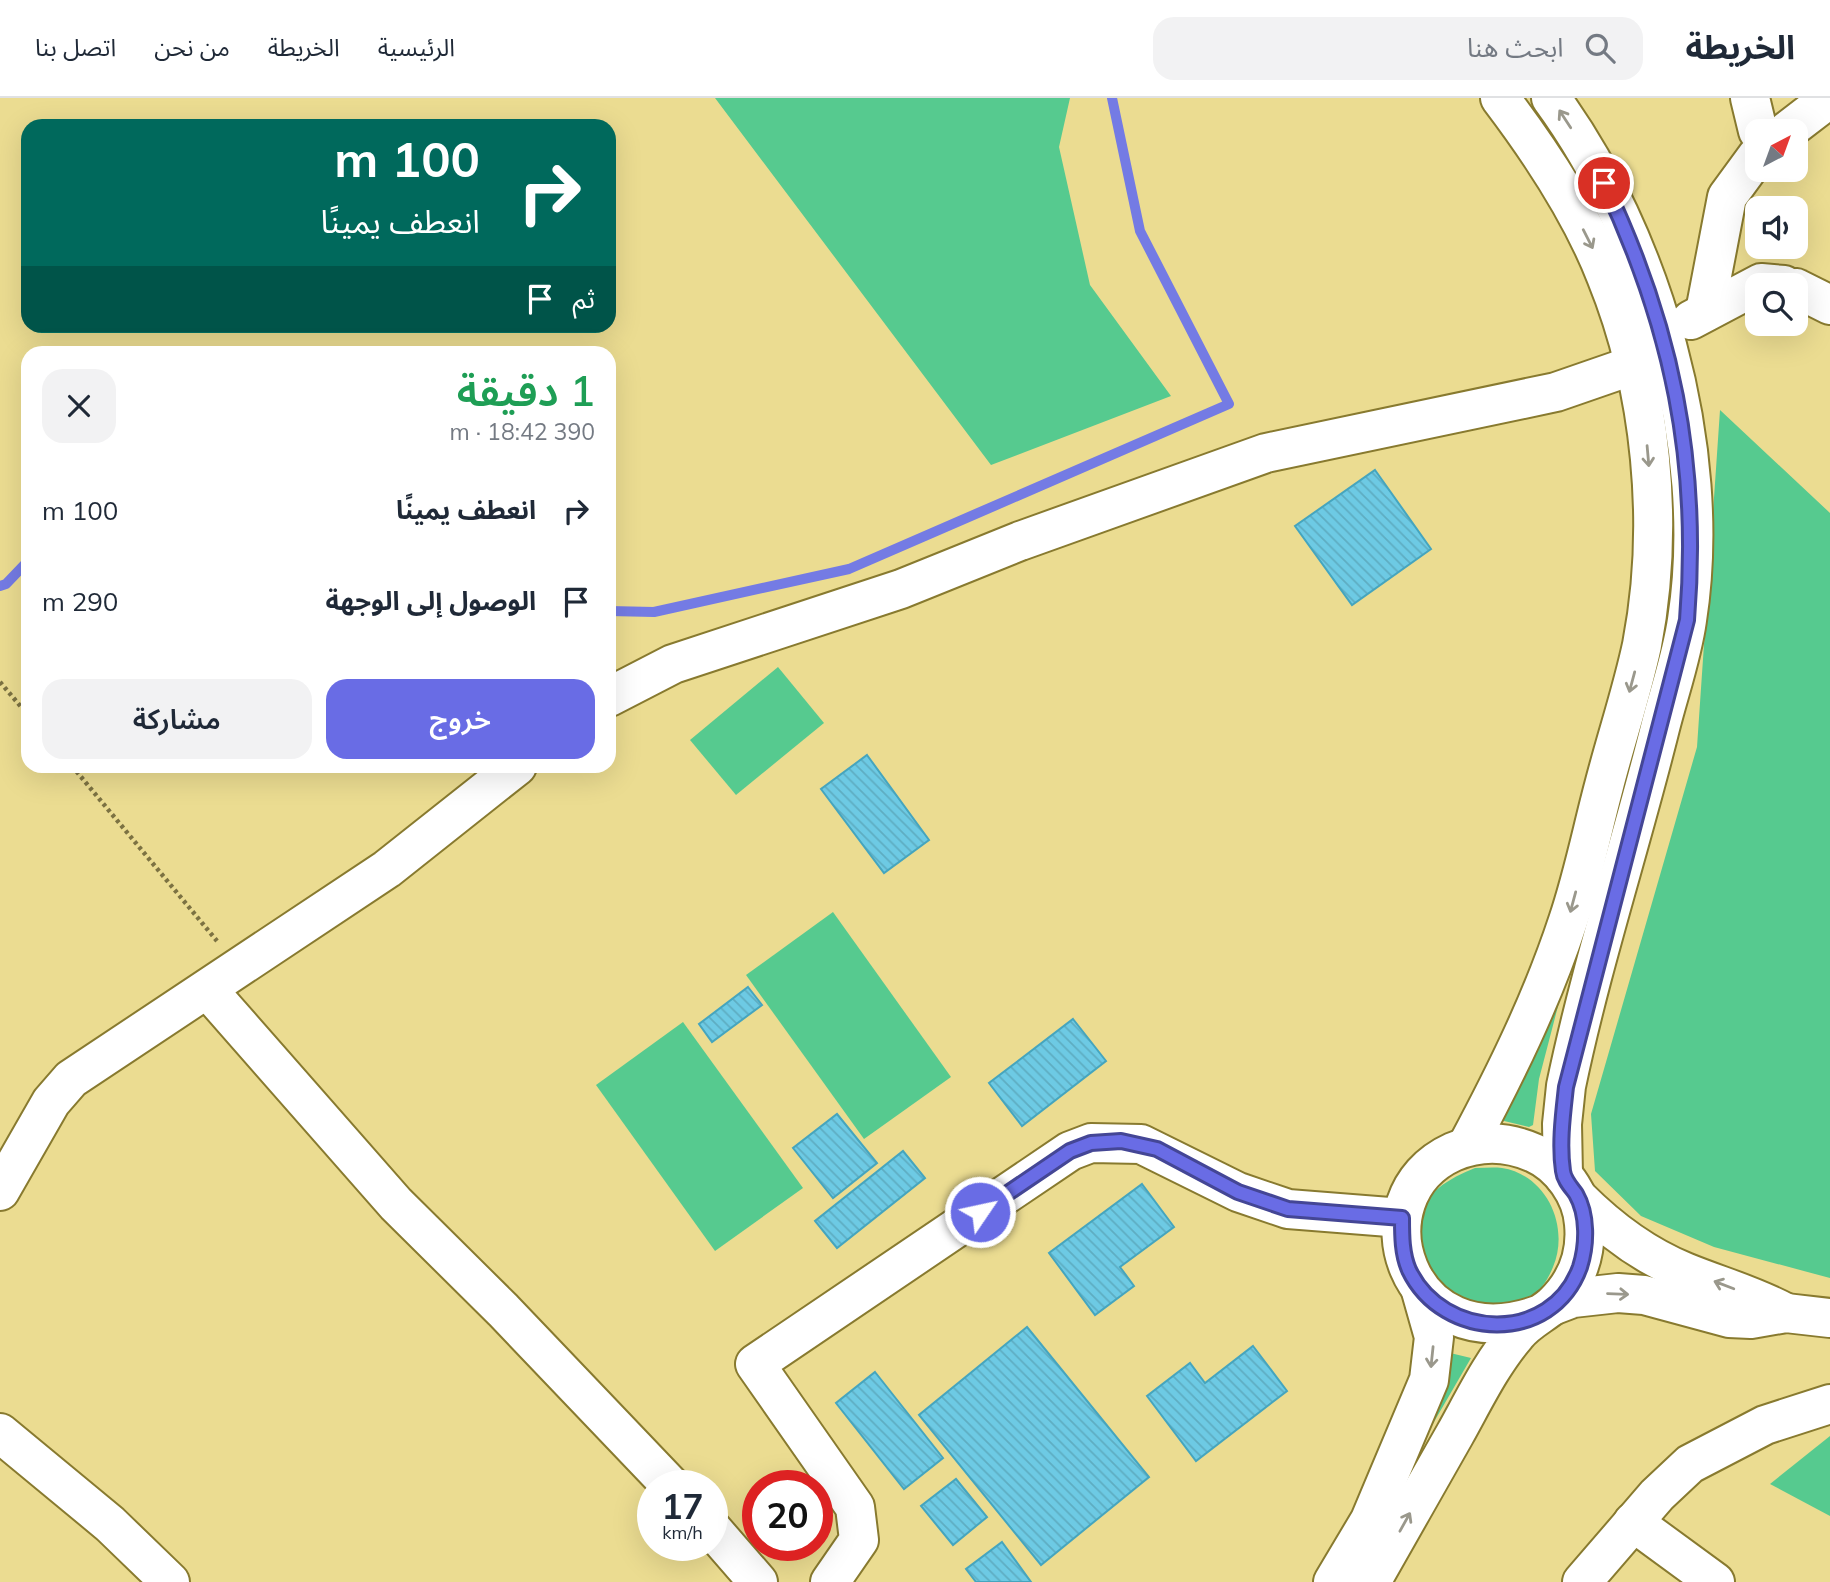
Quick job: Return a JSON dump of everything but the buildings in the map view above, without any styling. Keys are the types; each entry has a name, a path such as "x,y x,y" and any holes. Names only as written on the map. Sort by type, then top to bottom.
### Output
{"street":[{"path":"1467,1146 1522,1038 1564,931 1642,645 1650,563 1650,480 1634,365 1626,329 1605,274 1579,221 1550,170 1500,98"},
{"path":"1371,1582 1493,1366 1518,1332 1568,1289 1579,1268 1585,1245 1584,1221 1570,1186 1562,1124 1573,1049 1644,793 1687,620 1691,573 1690,479 1683,419 1663,335 1639,262 1622,222 1581,143 1551,98"},
{"path":"1750,98 1755,119"},
{"path":"1803,119 1830,98"},
{"path":"1705,312 1727,197 1745,172"},
{"path":"1663,335 1745,291"},
{"path":"1808,294 1830,305"},
{"path":"616,693 673,664 901,589 1020,541 1266,453 1556,392 1634,365"},
{"path":"0,1191 51,1102 71,1079 387,869 508,773"},
{"path":"208,990 396,1204 503,1310 656,1470"},
{"path":"1333,1582 1370,1520 1429,1380 1434,1338 1421,1291 1408,1269 1402,1244 1402,1218 1410,1194 1424,1173 1444,1157 1467,1146 1492,1142 1517,1146 1542,1157 1601,1222 1658,1260 1749,1294 1786,1313"},
{"path":"830,1582 859,1539 855,1507 755,1364 1070,1151 1091,1143 1141,1144 1238,1192 1288,1209 1402,1218"},
{"path":"1421,1291 1440,1309 1463,1321 1501,1325 1545,1311 1573,1298 1618,1293 1644,1295 1728,1318 1751,1319 1786,1313 1830,1318"},
{"path":"1582,1582 1633,1522 1689,1464 1765,1425 1830,1404"},
{"path":"0,1433 100,1515 150,1559 170,1582"},
{"path":"1633,1522 1715,1582"},
{"path":"728,1547 758,1582"}],"path":[{"path":"0,682 21,707"},
{"path":"78,773 240,968"}],"green space":[{"path":"715,98 1070,98 1059,147 1090,285 1171,396 991,465"},
{"path":"1720,410 1830,513 1830,1278 1714,1247 1641,1216 1595,1171 1591,1114 1697,747"},
{"path":"778,667 824,723 736,795 690,740"},
{"path":"833,912 951,1077 864,1139 746,975"},
{"path":"1563,987 1539,1079 1533,1125 1529,1127 1500,1120"},
{"path":"683,1022 803,1188 715,1251 596,1085"},
{"path":"1475,1168 1502,1168 1518,1173 1531,1181 1551,1205 1559,1236 1558,1252 1546,1281 1539,1291 1527,1300 1474,1309 1428,1278 1418,1236 1421,1212 1431,1195 1439,1188"},
{"path":"1446,1352 1471,1358 1431,1427 1440,1396"},
{"path":"1830,1436 1830,1516 1770,1484"}],"waterway":[{"path":"616,611 654,612 849,569 1229,404 1140,231 1112,98"},
{"path":"0,586 6,584 21,568"}],"route":[{"path":"980,1212 1070,1151 1091,1143 1121,1141 1157,1149 1238,1192 1288,1209 1402,1218 1402,1244 1408,1269 1421,1291 1440,1309 1463,1321 1488,1326 1513,1324 1538,1315 1552,1306 1568,1289 1579,1268 1585,1245 1584,1221 1578,1198 1563,1175 1562,1124 1566,1087 1573,1049 1644,793 1687,620 1691,573 1690,479 1683,419 1670,360 1639,262 1604,183"}]}
